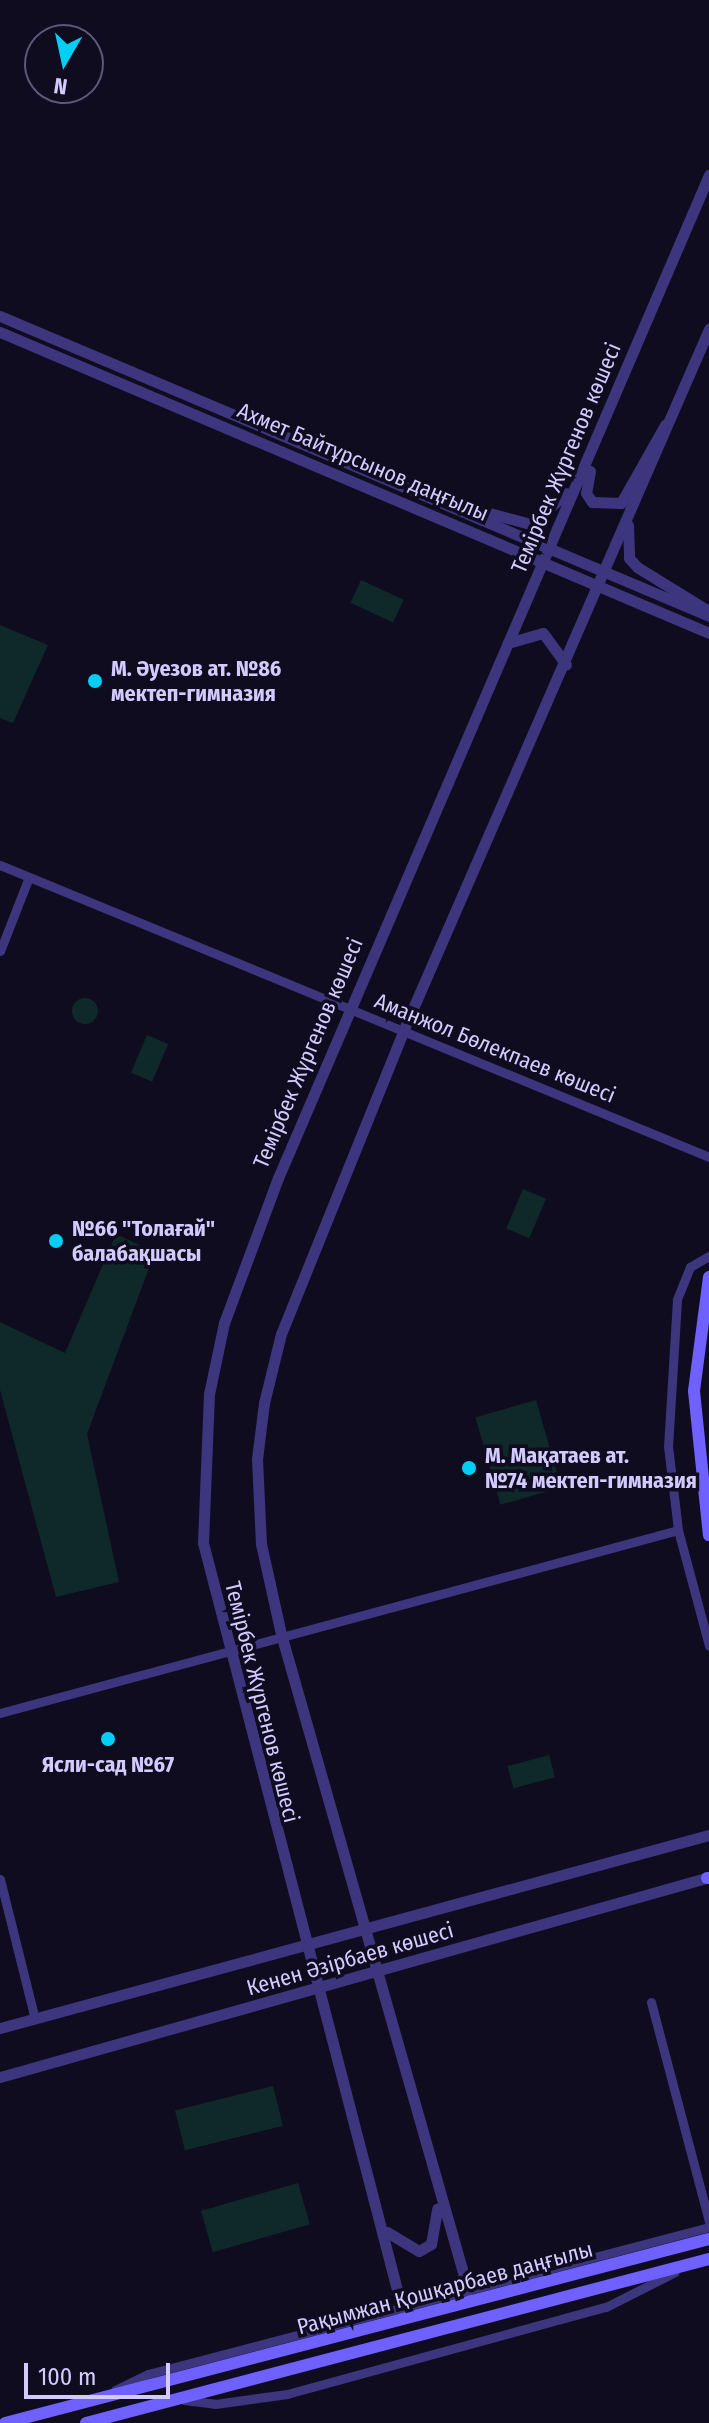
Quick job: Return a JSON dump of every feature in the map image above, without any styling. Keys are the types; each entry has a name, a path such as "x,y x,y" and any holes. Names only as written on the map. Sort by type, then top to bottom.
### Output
{"main road":[{"path":"709,1277 694,1391 709,1535"},
{"name":"Рақымжан Қошқарбаев даңғылы","path":"5,2423 709,2239"},
{"name":"Рақымжан Қошқарбаев даңғылы","path":"86,2423 184,2400 709,2259"}],"street":[{"name":"Темірбек Жүргенов көшесі","path":"402,2309 228,1650 203,1543 209,1394 224,1323 257,1231 709,175"},
{"name":"Ахмет Байтұрсынов даңғылы","path":"0,316 600,588 709,633"},
{"name":"Темірбек Жүргенов көшесі","path":"434,2182 281,1634 261,1544 257,1459 264,1403 281,1334 404,1029 607,572 709,329"},
{"name":"Ахмет Байтұрсынов даңғылы","path":"0,332 431,498 709,613"},
{"path":"618,388 586,480 592,502 621,503 673,417"},
{"path":"431,498 530,524 549,515 577,483"},
{"path":"628,521 629,558 637,567 709,613"},
{"path":"507,643 543,633 566,665"},
{"name":"Аманжол Бөлекпаев көшесі","path":"0,865 709,1157"},
{"path":"0,951 29,877"},
{"path":"709,1256 690,1267 671,1339 668,1446 678,1530 709,1646"},
{"path":"0,1713 281,1634 678,1530"},
{"name":"Кенен Әзірбаев көшесі","path":"0,2028 676,1843 709,1837"},
{"name":"Кенен Әзірбаев көшесі","path":"0,2077 374,1974 707,1877"},
{"path":"0,1879 35,2019"},
{"path":"90,2402 148,2374 402,2309 709,2224 651,2002"},
{"path":"379,2217 405,2249 431,2244 439,2225 434,2182"},
{"path":"434,2182 468,2290"},
{"path":"184,2400 215,2404 287,2394 606,2307 694,2263"}],"green space":[{"path":"361,580 404,600 393,623 350,603"},
{"path":"0,625 48,645 13,723 0,718"},
{"path":"85,998 94,1002 98,1011 94,1020 85,1024 76,1020 72,1011 76,1002"},
{"path":"147,1035 168,1044 152,1082 131,1073"},
{"path":"523,1189 546,1199 529,1238 506,1229"},
{"path":"116,1234 155,1252 87,1434 119,1582 56,1597 0,1390 0,1322 65,1353"},
{"path":"536,1400 561,1487 501,1505 475,1417"},
{"path":"549,1755 555,1777 513,1788 507,1766"},
{"path":"273,2086 283,2126 185,2150 175,2110"},
{"path":"298,2183 310,2224 213,2252 201,2211"}],"place":[{"name":"М. Әуезов ат. №86 мектеп-гимназия","path":"95,681"},
{"name":"№66 \"Толағай\" балабақшасы","path":"56,1241"},
{"name":"М. Мақатаев ат. №74 мектеп-гимназия","path":"469,1468"},
{"name":"Ясли-сад №67","path":"108,1739"}]}
